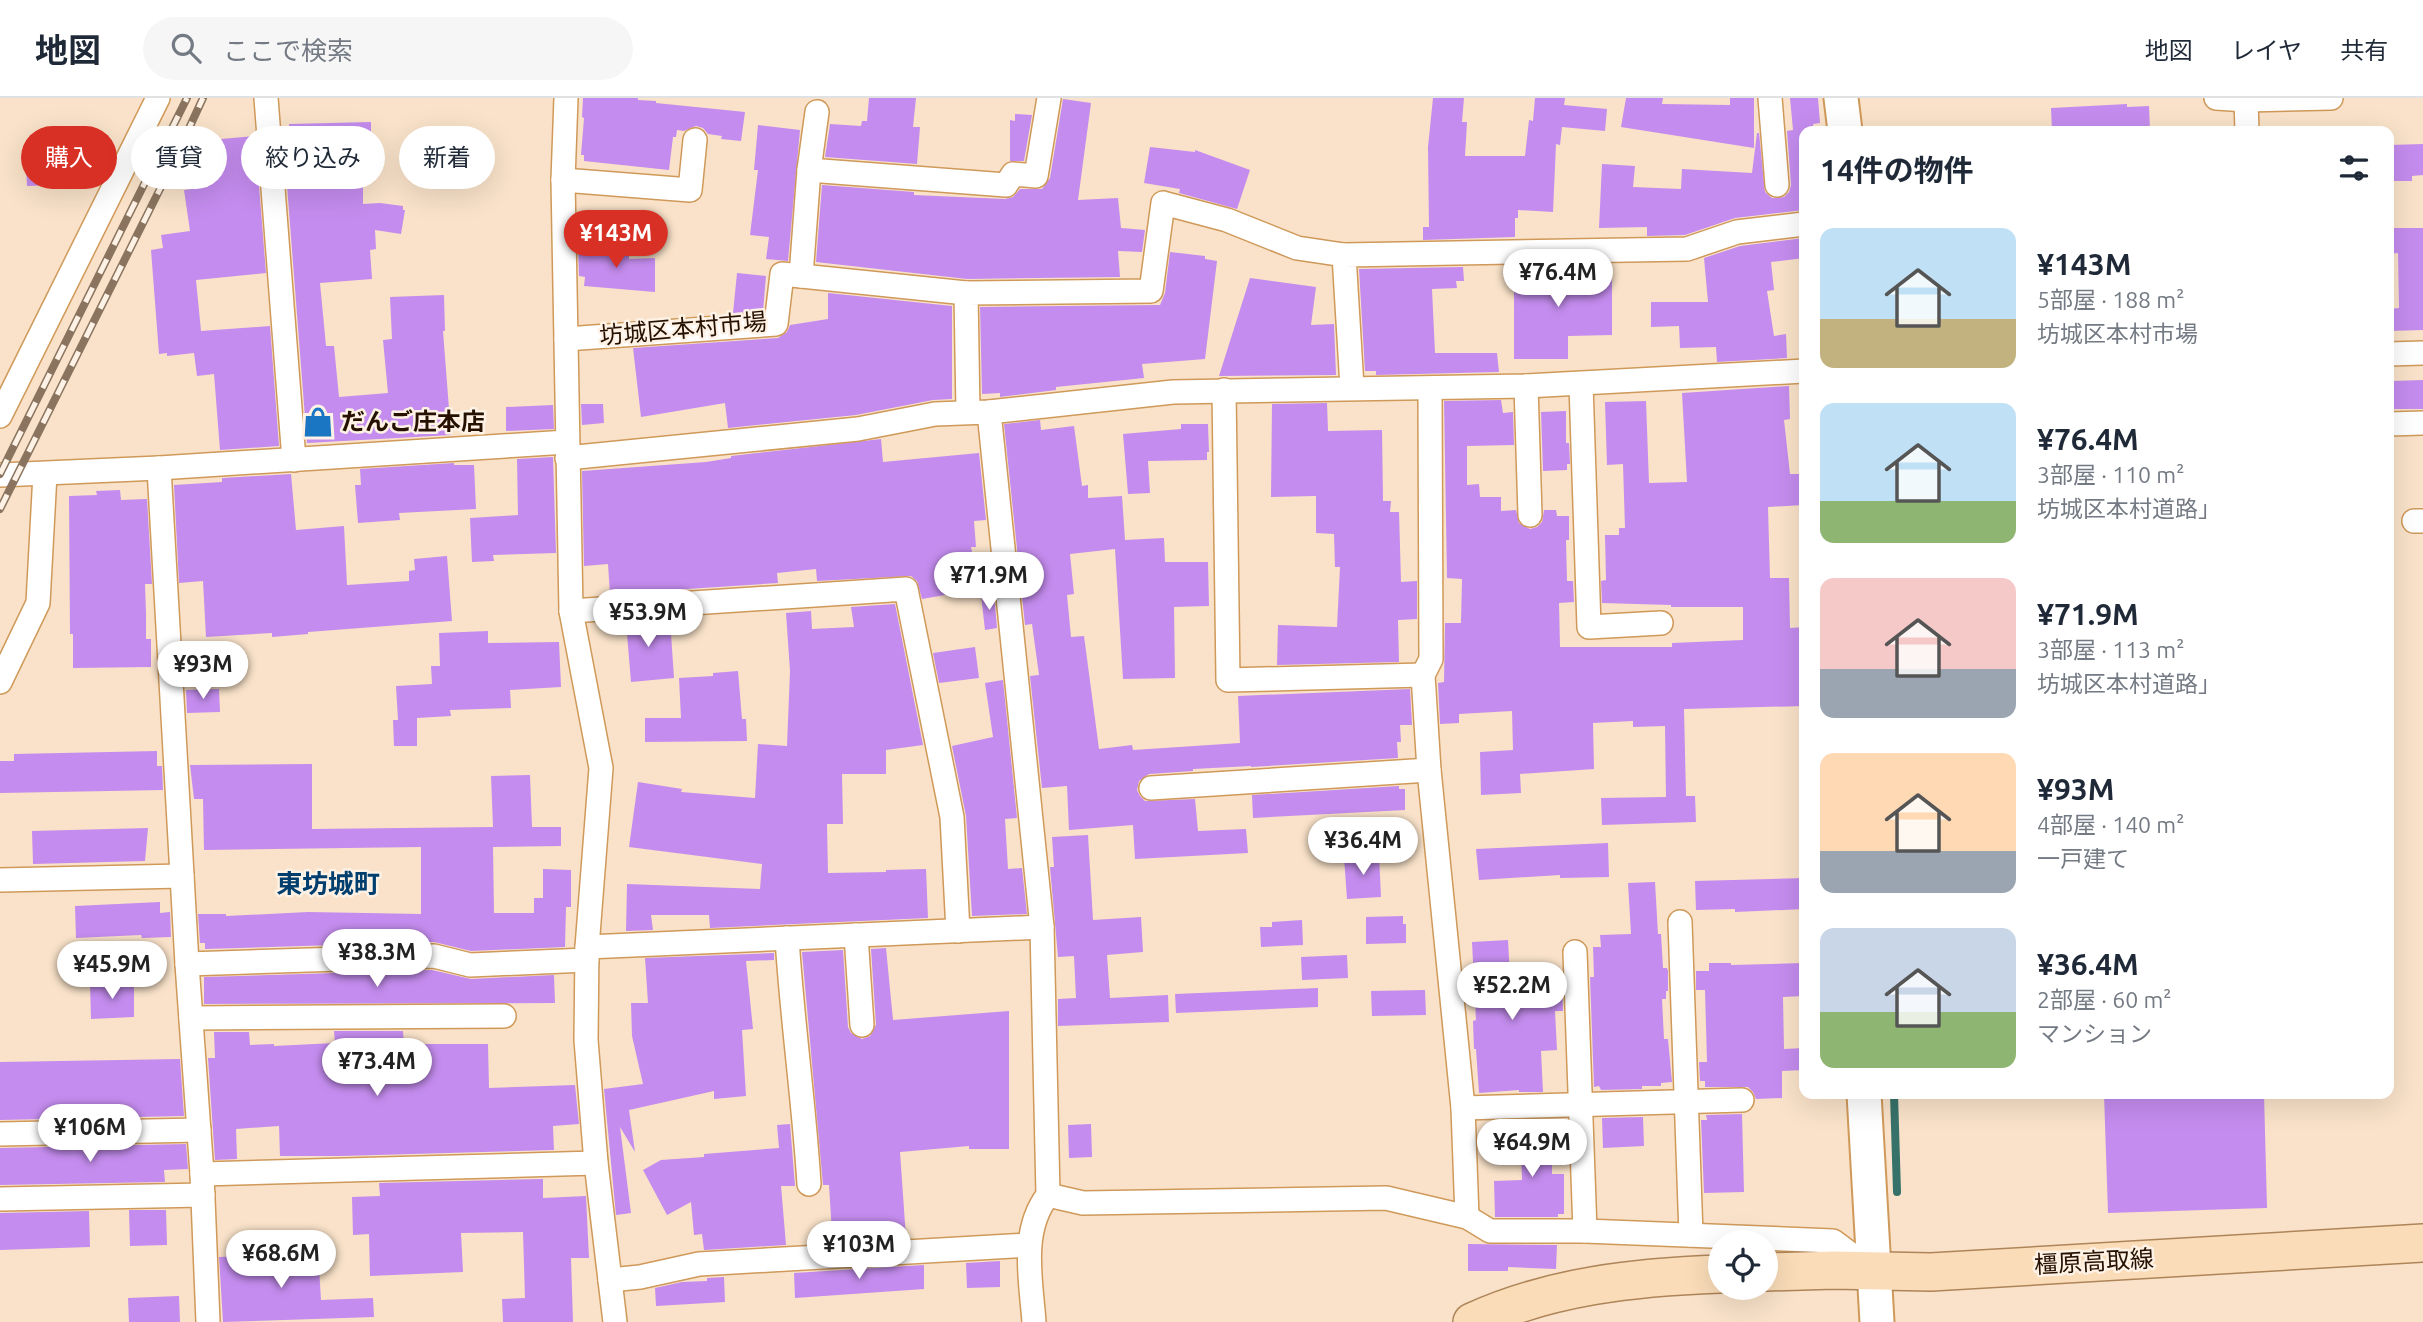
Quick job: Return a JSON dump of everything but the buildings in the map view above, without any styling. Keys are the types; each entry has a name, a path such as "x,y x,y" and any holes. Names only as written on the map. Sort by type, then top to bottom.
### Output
{"main road":[{"name":"橿原高取線","path":"1778,1272 1931,1272 2423,1243"},
{"path":"1472,1322 1540,1297 1595,1284 1654,1276 1708,1274"}],"street":[{"path":"0,416 158,98"},
{"path":"266,98 294,460"},
{"path":"566,98 563,180 570,611 601,768 587,953 586,1041 596,1163 615,1322"},
{"path":"809,170 1006,185 1013,174 1036,176 1049,98"},
{"path":"1770,98 1777,185"},
{"path":"1841,98 1844,126"},
{"path":"2216,98 2331,98"},
{"path":"2246,100 2247,126"},
{"path":"817,112 809,170 801,276 966,293 1151,291 1163,203 1227,220 1297,248 1344,255 1687,249 1737,232 1799,225"},
{"path":"563,180 690,190 695,140"},
{"path":"1344,255 1352,387"},
{"name":"坊城区本村市場","path":"566,339 776,324 782,274 801,276"},
{"path":"966,293 978,412 1042,927 1048,1195 1038,1209 1029,1245 1034,1322"},
{"path":"2394,354 2423,353"},
{"path":"0,475 567,450 858,429 935,414 1172,392 1526,386 1799,371"},
{"path":"1581,384 1589,627 1661,623"},
{"path":"1526,386 1530,515"},
{"path":"1430,389 1431,659 1423,675 1429,770 1463,1108 1467,1217"},
{"path":"1224,390 1228,680 1423,675"},
{"path":"2394,424 2423,424"},
{"path":"159,468 208,1322"},
{"path":"0,682 38,603 45,474"},
{"path":"570,611 906,589 952,817 958,931"},
{"path":"1152,788 1429,770"},
{"path":"0,880 182,876"},
{"path":"1680,922 1691,1235"},
{"path":"187,964 434,956 470,965 587,953 787,939 1042,927"},
{"path":"856,935 862,1025"},
{"path":"787,939 809,1184"},
{"path":"1575,952 1585,1231"},
{"path":"191,1018 504,1016"},
{"path":"1864,1099 1877,1322"},
{"path":"1463,1108 1742,1100"},
{"path":"0,1134 199,1130"},
{"path":"0,1199 202,1184 596,1163"},
{"path":"1048,1195 1083,1203 1386,1198 1467,1217 1490,1231 1585,1231 1833,1241 1873,1271"},
{"path":"610,1280 639,1277 699,1264 1029,1245"}],"waterway":[{"path":"1894,1099 1897,1192"}],"railway":[{"path":"0,474 187,98"},
{"path":"0,509 203,98"}],"place":[{"name":"だんご庄本店","path":"318,422"}],"district":[{"name":"東坊城町","path":"328,884"}]}
